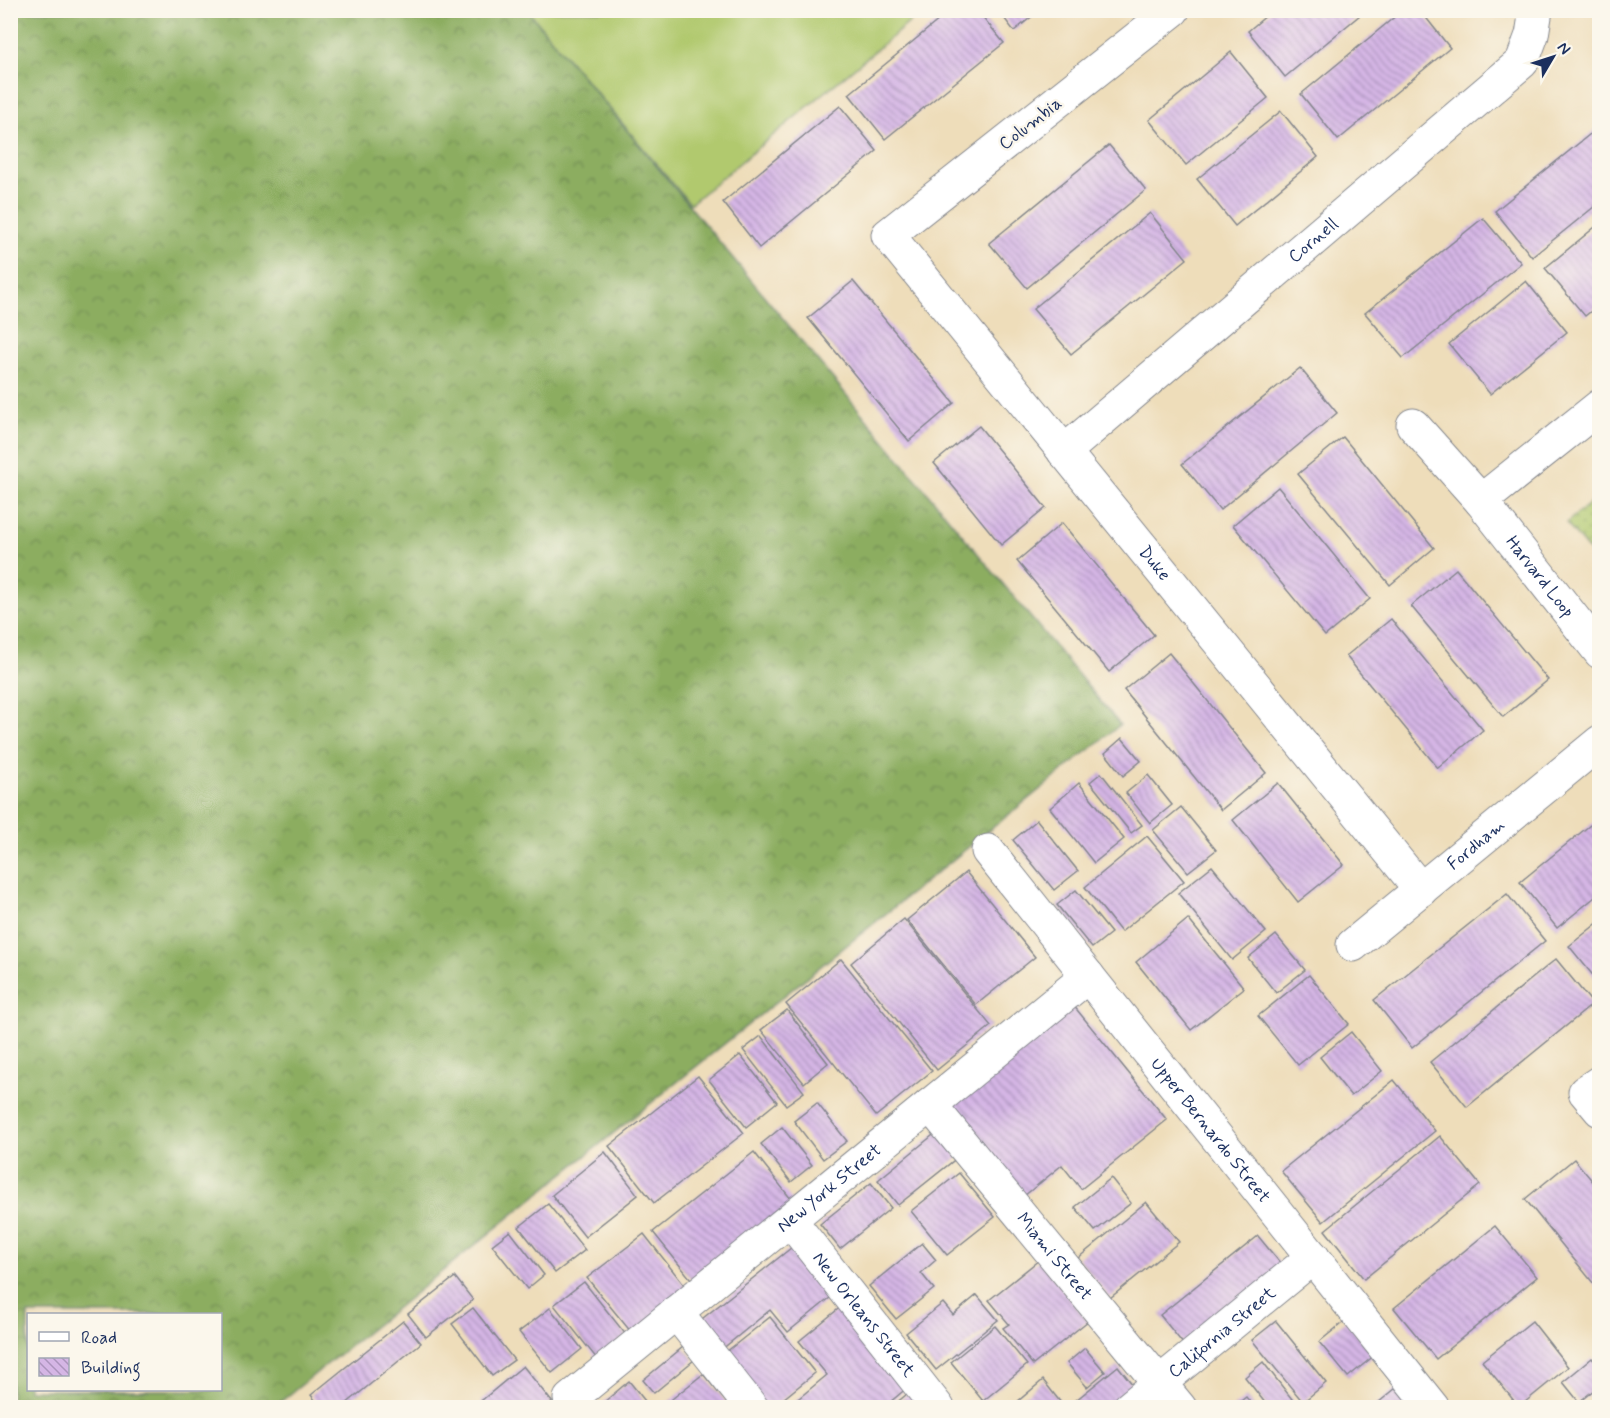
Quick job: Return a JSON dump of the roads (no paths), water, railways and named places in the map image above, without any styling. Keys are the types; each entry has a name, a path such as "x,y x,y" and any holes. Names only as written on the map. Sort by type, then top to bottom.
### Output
{"street":[{"name":"Columbia","path":"888,235 1173,10"},
{"name":"Cornell","path":"1064,452 1522,62 1532,35 1536,10"},
{"name":"Duke","path":"888,235 1421,890"},
{"path":"1481,501 1599,406"},
{"name":"Harvard Loop","path":"1413,425 1481,501 1599,652"},
{"name":"Fordham","path":"1353,945 1599,742"},
{"name":"Upper Bernardo Street","path":"988,852 1433,1407"},
{"name":"New York Street","path":"573,1403 676,1312 1088,976"},
{"name":"Miami Street","path":"930,1105 1170,1395"},
{"name":"New Orleans Street","path":"790,1220 938,1407"},
{"name":"California Street","path":"1129,1407 1170,1395 1313,1257"},
{"path":"676,1312 752,1407"}]}
